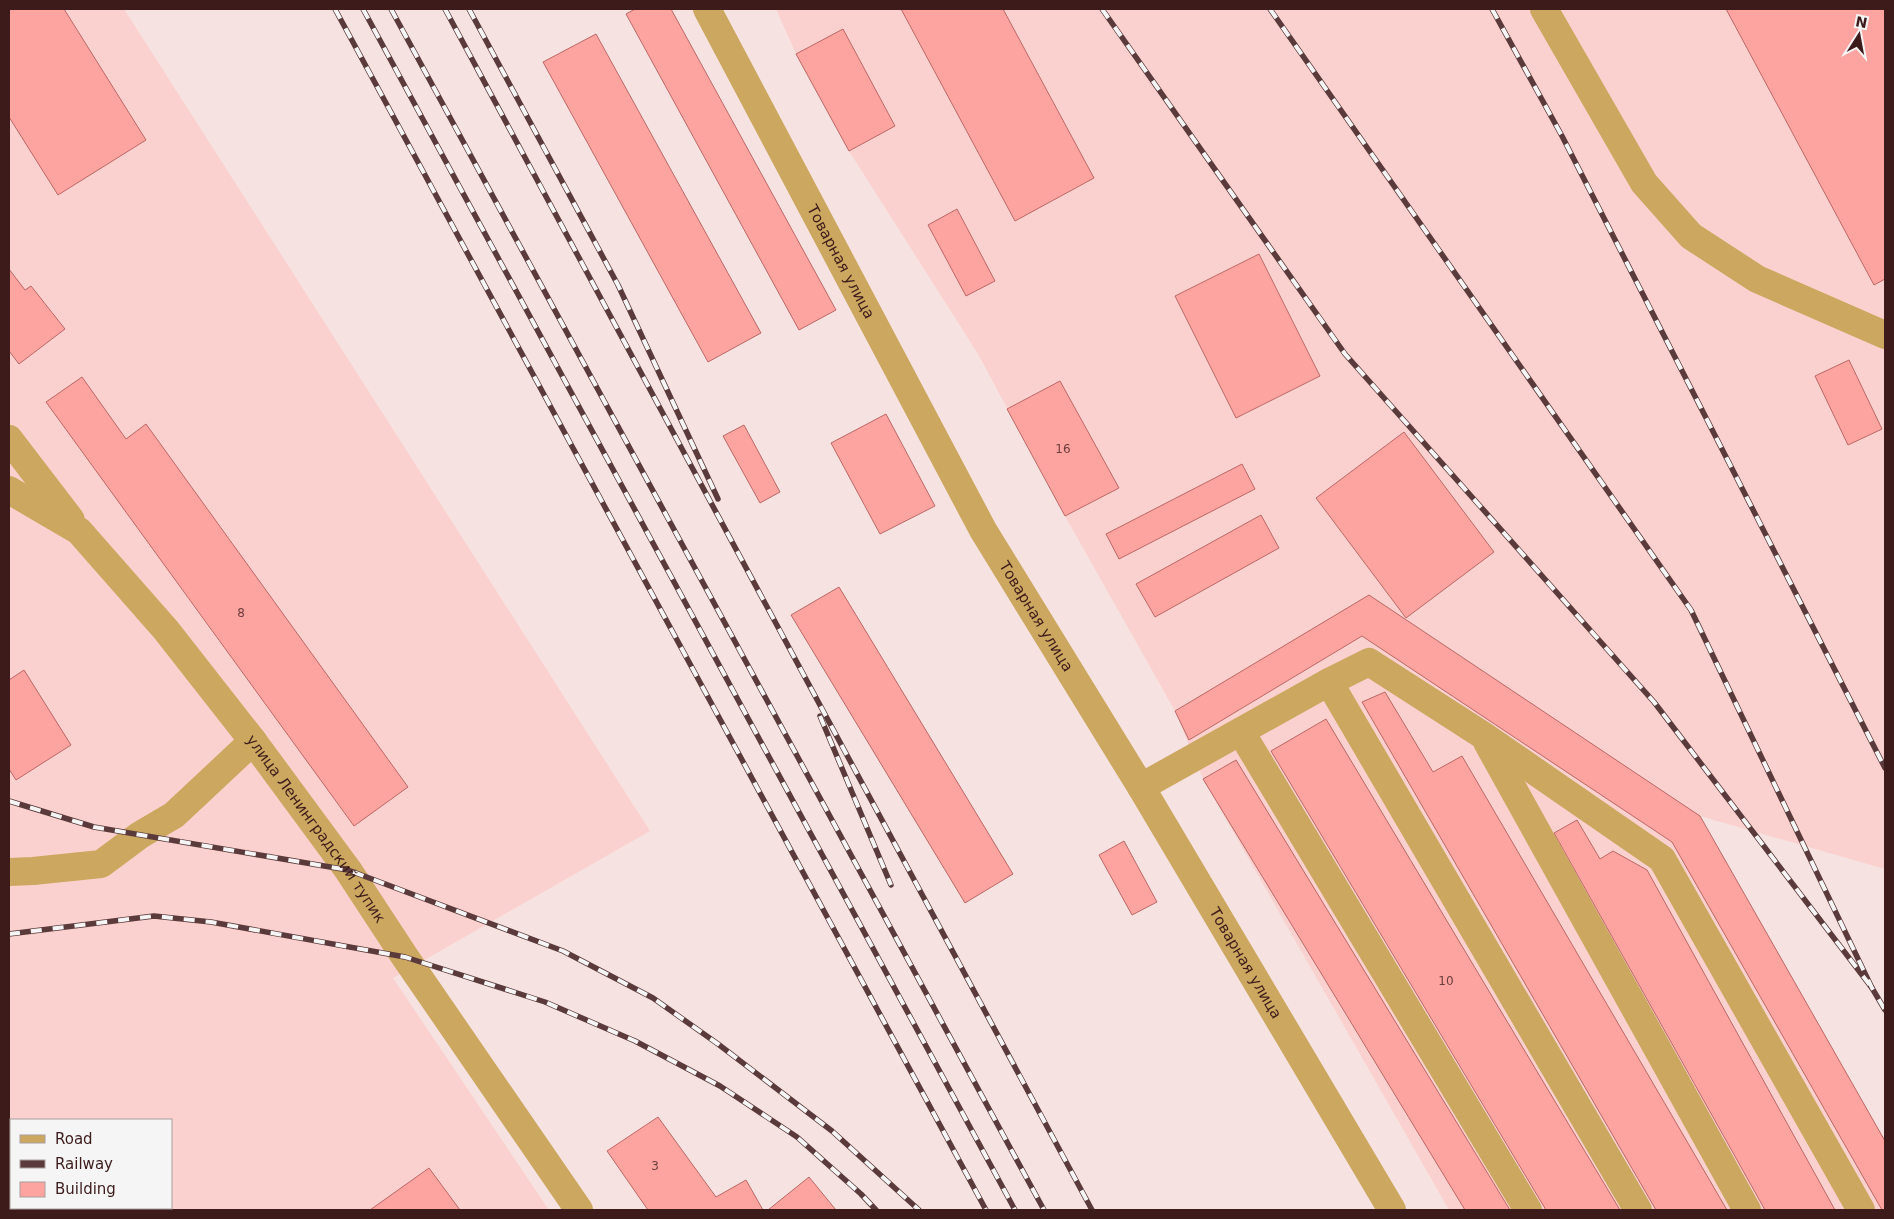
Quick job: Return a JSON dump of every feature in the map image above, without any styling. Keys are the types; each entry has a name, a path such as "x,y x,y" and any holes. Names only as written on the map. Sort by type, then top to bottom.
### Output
{"street":[{"name":"Товарная улица","path":"707,9 984,530 1141,787 1392,1210"},
{"path":"1544,9 1644,183 1691,236 1757,279 1885,335"},
{"path":"9,439 79,531"},
{"name":"улица Ленинградский тупик","path":"9,490 79,531 166,630 348,870 405,957 580,1210"},
{"path":"1141,787 1329,682 1369,662 1484,736 1662,859 1861,1210"},
{"path":"1329,682 1638,1210"},
{"path":"1241,732 1528,1210"},
{"path":"1484,736 1747,1210"},
{"path":"9,872 101,864 140,835 174,815 252,741"}],"shaded area":[{"path":"9,9 124,9 650,831 393,978 549,1210 9,1210"},
{"path":"776,9 1885,9 1885,869 1700,816 1885,1141 1885,1210 1449,1210 1203,779 1175,711 1065,516 978,354 849,151 796,54"}],"building":[{"path":"9,9 64,9 146,140 58,195 9,117"},
{"path":"635,9 671,9 836,310 799,330 626,14"},
{"path":"901,9 1003,9 1094,178 1015,221"},
{"path":"1726,9 1885,9 1885,279 1874,285"},
{"path":"843,29 895,126 849,151 796,54"},
{"path":"596,34 761,333 708,362 543,62"},
{"path":"957,209 995,281 966,296 928,225"},
{"path":"1259,254 1320,376 1236,418 1175,296"},
{"path":"9,269 25,290 31,286 65,329 19,364 9,351"},
{"path":"1849,360 1882,429 1848,445 1815,376"},
{"path":"82,377 126,439 146,424 408,787 354,826 46,402"},
{"path":"1060,381 1119,488 1065,516 1007,409"},
{"path":"886,414 935,506 880,534 831,443"},
{"path":"744,425 780,492 760,503 723,436"},
{"path":"1404,432 1494,552 1406,618 1316,498"},
{"path":"1242,464 1255,489 1119,559 1106,534"},
{"path":"1261,515 1279,548 1155,617 1136,584"},
{"path":"839,587 1013,874 965,903 791,615"},
{"path":"1369,595 1700,816 1885,1141 1885,1210 1882,1210 1672,842 1362,636 1189,740 1175,711"},
{"path":"24,670 71,745 16,780 9,769 9,680"},
{"path":"1385,692 1433,772 1462,756 1727,1210 1656,1210 1362,702"},
{"path":"1326,719 1620,1210 1546,1210 1271,751"},
{"path":"1236,760 1510,1210 1465,1210 1203,779"},
{"path":"1577,820 1600,859 1613,851 1647,870 1835,1210 1765,1210 1554,833"},
{"path":"1124,841 1157,902 1132,915 1099,855"},
{"path":"658,1117 716,1197 746,1180 763,1210 648,1210 607,1151"},
{"path":"9,1143 10,1209 68,1210 9,1210"},
{"path":"429,1168 460,1210 370,1210"},
{"path":"809,1177 836,1210 768,1210"}],"railway":[{"path":"335,9 986,1210"},
{"path":"363,9 1015,1210"},
{"path":"391,9 1044,1210"},
{"path":"445,9 1092,1210"},
{"path":"469,9 618,285 718,499"},
{"path":"1102,9 1345,354 1654,702 1872,988"},
{"path":"1270,9 1691,610 1872,988 1885,1010"},
{"path":"1492,9 1562,136 1885,768"},
{"path":"820,716 891,885"},
{"path":"9,801 94,827 348,870 563,951 653,998 718,1044 832,1131 919,1210"},
{"path":"9,934 154,916 211,922 405,957 545,1002 635,1041 720,1086 797,1137 861,1194 876,1210"}]}
